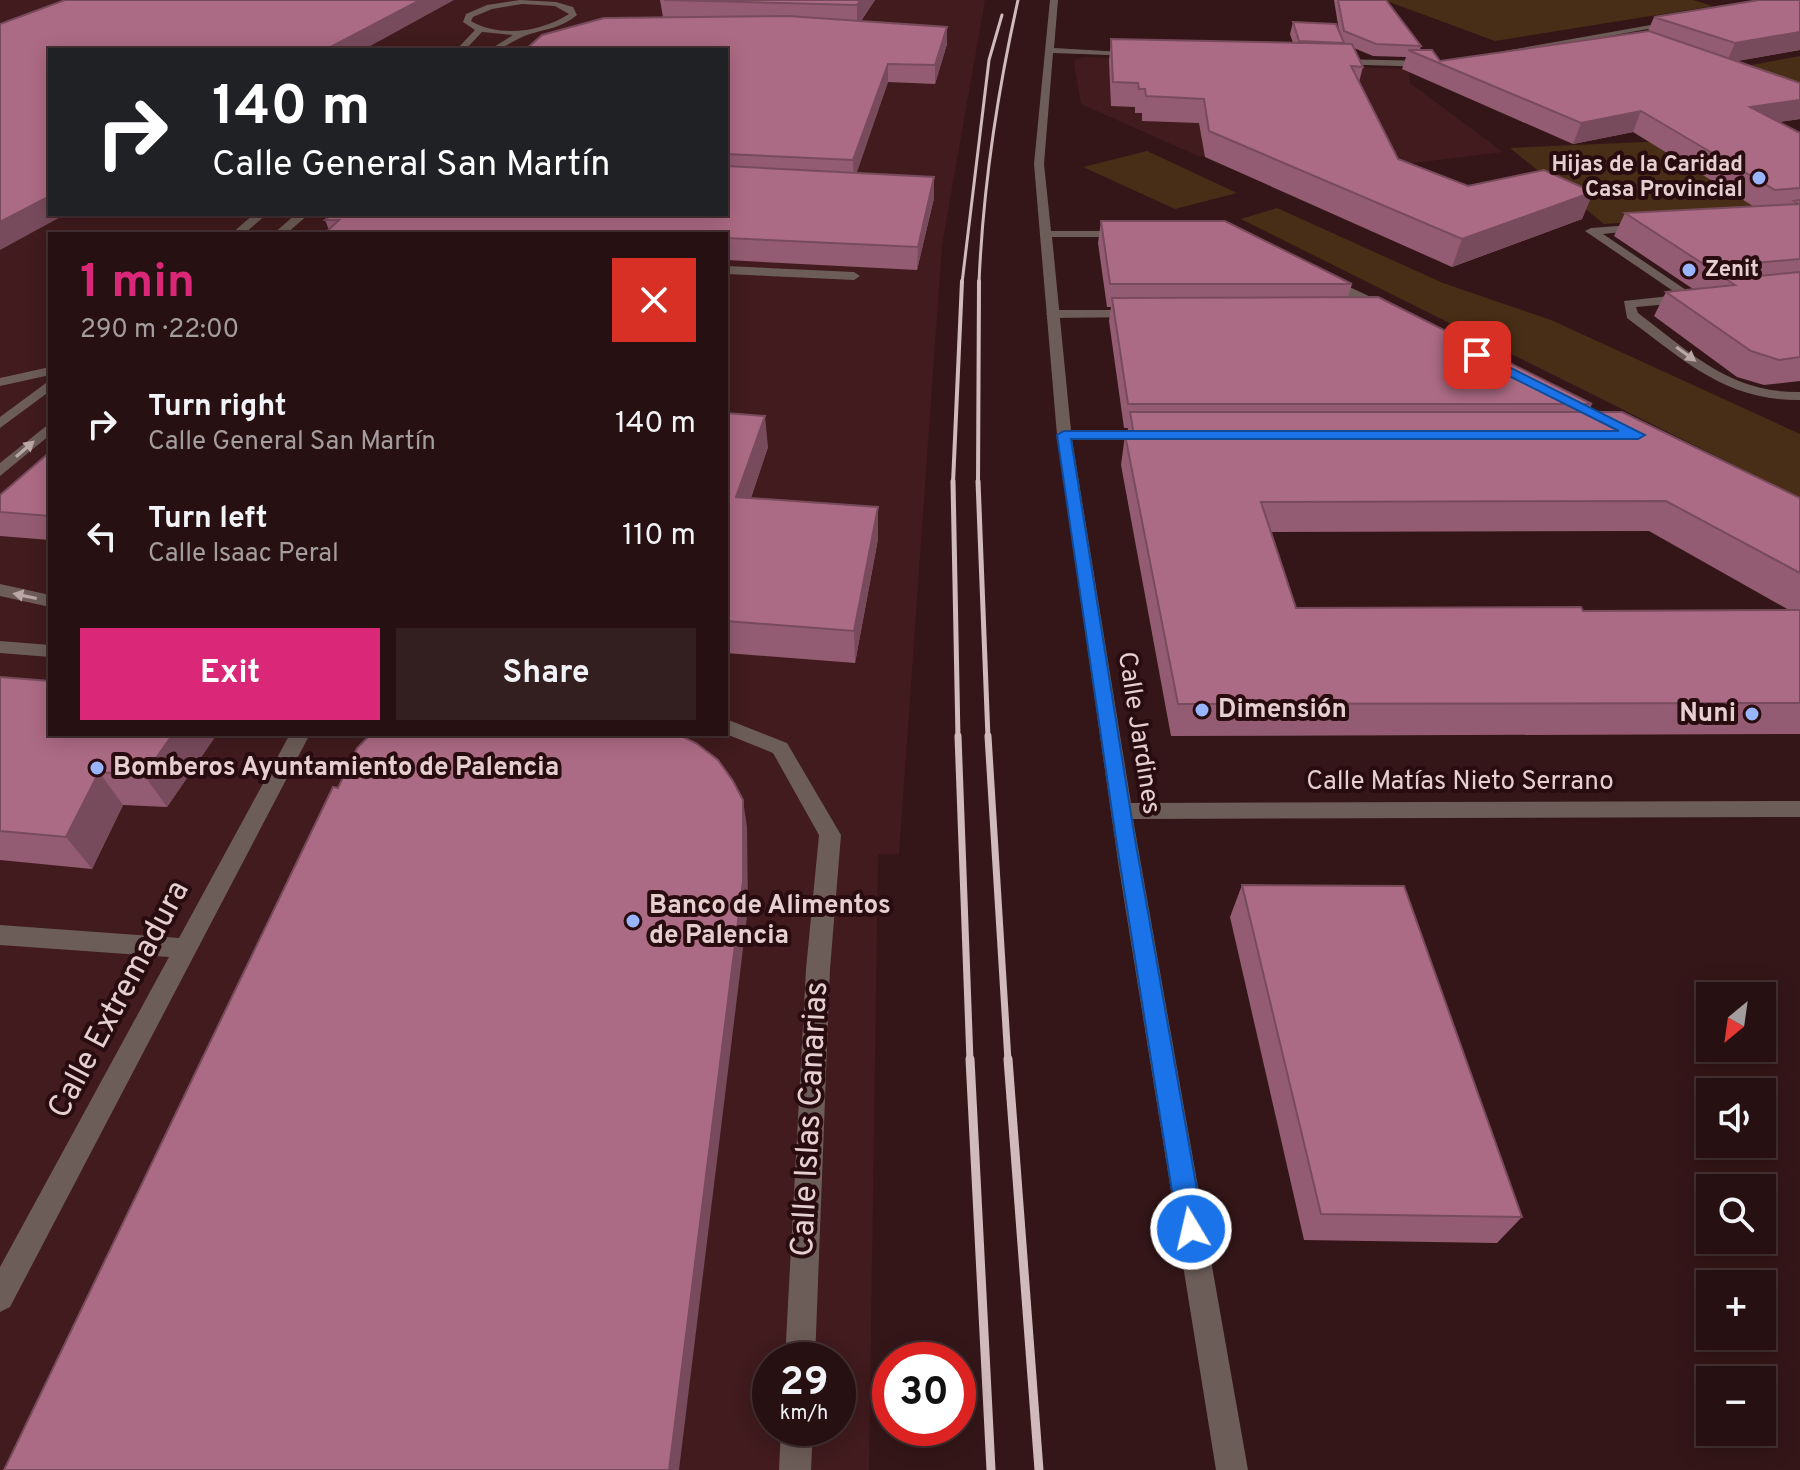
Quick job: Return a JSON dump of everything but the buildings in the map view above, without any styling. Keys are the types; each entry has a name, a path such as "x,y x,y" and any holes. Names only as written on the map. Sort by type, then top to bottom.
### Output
{"street":[{"name":"Calle Jardines","path":"1054,0 1039,164 1064,435 1121,811 1232,1470"},
{"path":"523,1 558,2 570,9 573,15 554,26 529,30 480,29 467,22 474,12 523,1"},
{"path":"1465,59 1688,20"},
{"path":"462,48 480,29"},
{"path":"497,48 529,30"},
{"path":"1611,33 1641,43"},
{"path":"1048,50 1152,54"},
{"path":"1320,61 1435,64"},
{"path":"239,232 259,216"},
{"path":"281,232 301,216"},
{"path":"1665,226 1591,231 1692,298"},
{"path":"1044,234 1144,234"},
{"path":"728,270 854,276"},
{"path":"1314,274 1395,314 1367,315"},
{"path":"1707,296 1629,304 1632,315 1730,386 1753,395 1800,396"},
{"path":"1052,314 1146,314"},
{"path":"0,382 48,371"},
{"path":"0,424 48,386"},
{"path":"0,471 48,429"},
{"path":"1064,435 1170,435"},
{"path":"0,590 48,601"},
{"path":"0,647 48,651"},
{"name":"Calle Islas Canarias","path":"728,727 780,748 830,835 818,969 801,1342"},
{"name":"Calle Extremadura","path":"0,1297 299,736"},
{"name":"Calle Matías Nieto Serrano","path":"1121,811 1800,809"},
{"path":"0,935 186,948"},
{"path":"795,1470 796,1446"}],"shaded area":[{"path":"0,0 985,0 942,245 899,854 878,854 869,1470 0,1470"},
{"path":"1384,0 1693,0 1713,6 1495,41"},
{"path":"1800,56 1800,88 1740,67"},
{"path":"1076,59 1409,69 1410,83 1503,152 1406,164 1198,156 1081,104 1074,63"},
{"path":"1800,135 1800,212 1604,224 1510,148"},
{"path":"1147,151 1237,193 1175,209 1083,167"},
{"path":"1277,208 1443,283 1551,320 1800,434 1800,498 1241,219"}],"railway":[{"path":"979,283 992,141 1018,0"},
{"path":"962,283 989,60 1002,15"},
{"path":"953,482 962,281"},
{"path":"978,481 979,281"},
{"path":"978,481 988,738"},
{"path":"953,482 958,738"},
{"path":"958,736 970,1061"},
{"path":"988,736 1008,1061"},
{"path":"970,1059 991,1470"},
{"path":"1008,1059 1039,1470"}],"place":[{"name":"Hijas de la Caridad Casa Provincial","path":"1759,178"},
{"name":"Zenit","path":"1689,270"},
{"name":"Dimensión","path":"1202,710"},
{"name":"Nuni","path":"1752,714"},
{"name":"Bomberos Ayuntamiento de Palencia","path":"97,768"},
{"name":"Banco de Alimentos de Palencia","path":"633,921"}],"route":[{"path":"1191,1229 1126,839 1064,435 1638,435 1477,355"}]}
